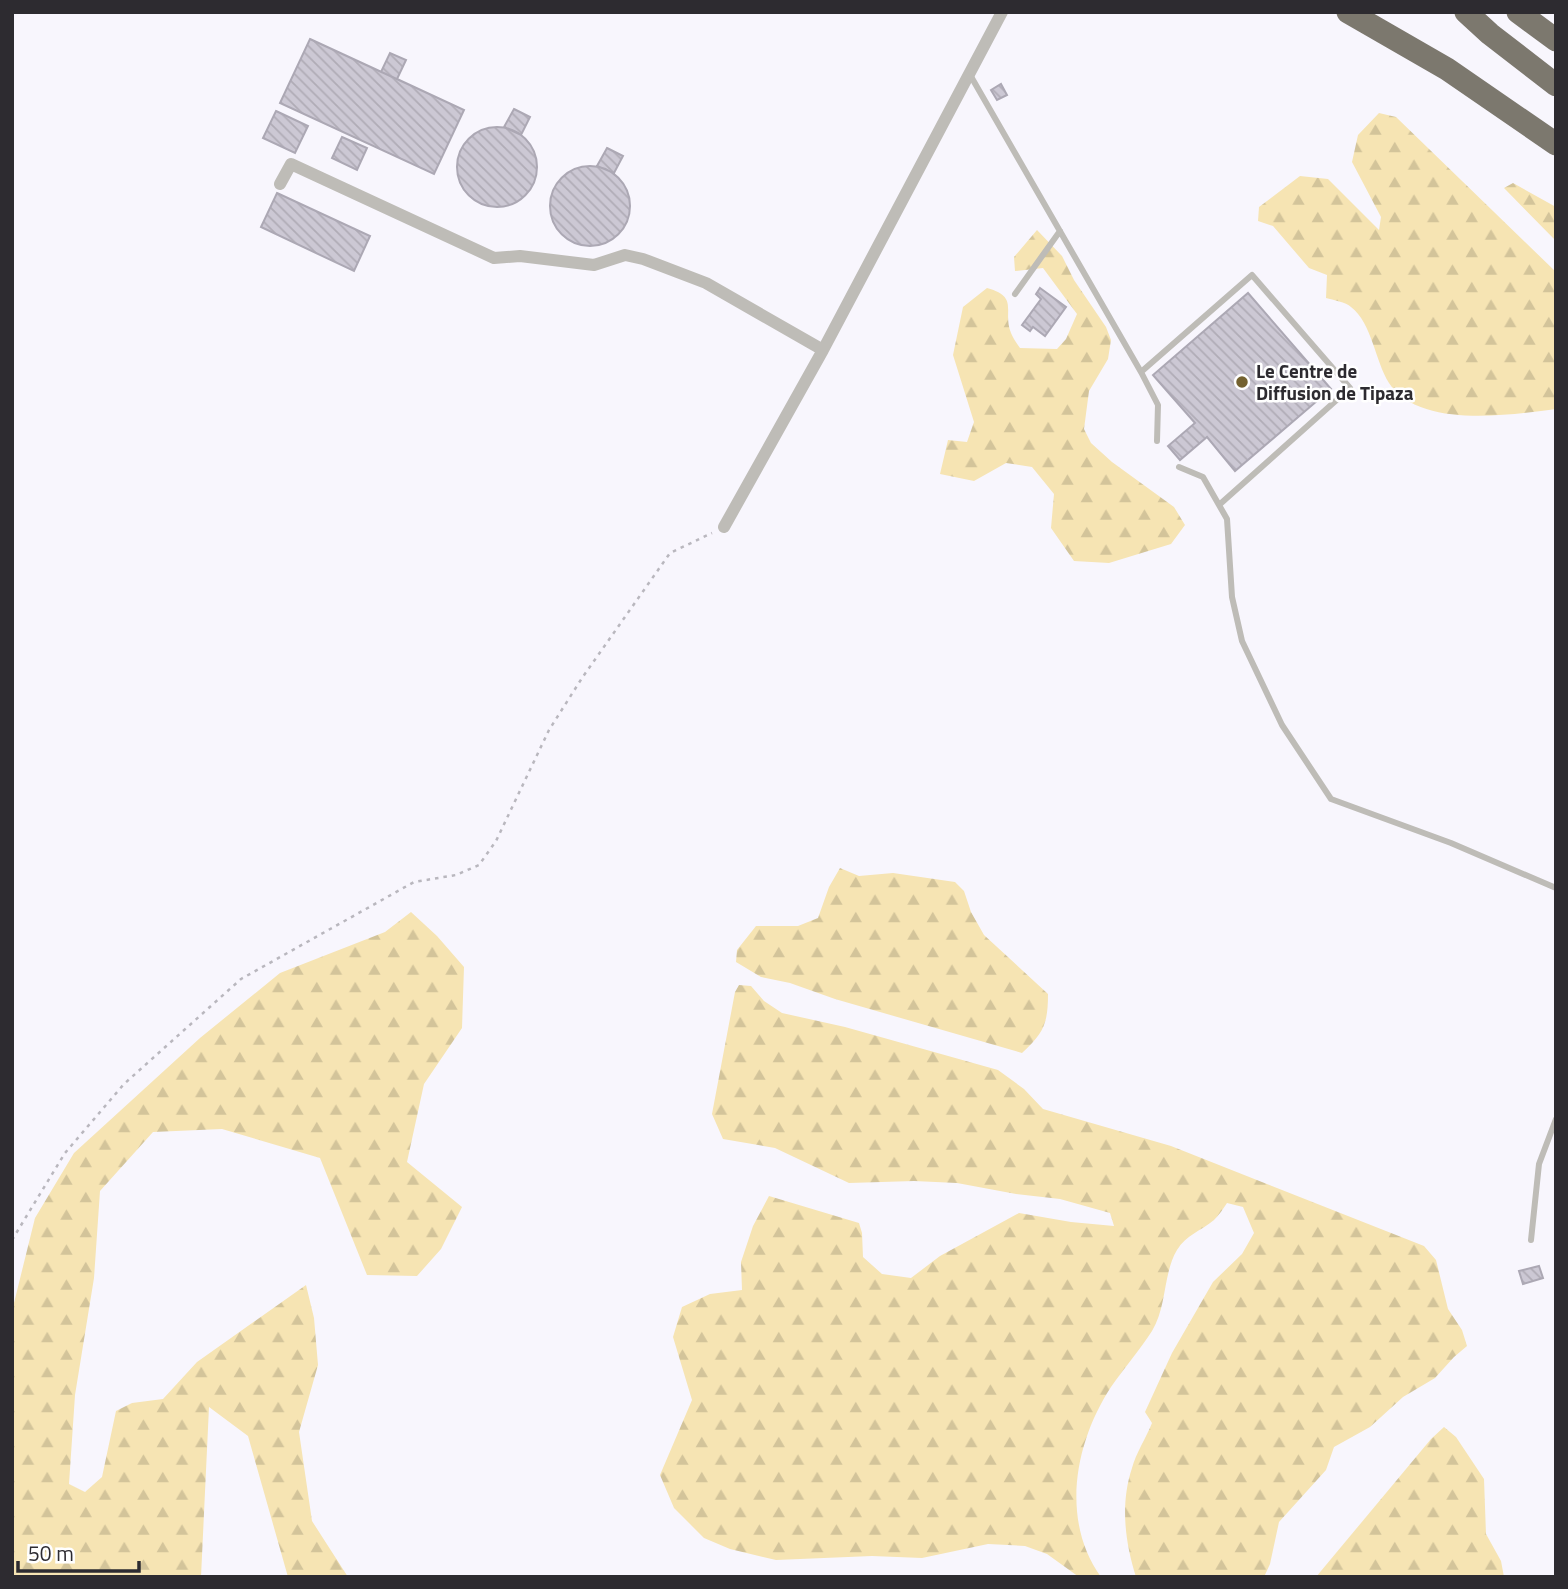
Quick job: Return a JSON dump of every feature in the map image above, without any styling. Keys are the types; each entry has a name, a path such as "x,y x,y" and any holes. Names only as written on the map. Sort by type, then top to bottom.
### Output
{"highway":[{"path":"1348,12 1447,69 1556,144"},
{"path":"1466,12 1556,85"},
{"path":"1518,12 1556,40"}],"street":[{"path":"724,527 823,350 1002,12"},
{"path":"281,184 291,164 494,258 520,256 594,265 625,255 643,259 706,283 823,350"}],"lane":[{"path":"969,73 1158,405 1157,441"},
{"path":"1015,294 1060,231"},
{"path":"1141,372 1252,275 1350,388 1219,505"},
{"path":"1179,467 1203,477 1227,519 1232,597 1242,641 1282,725 1331,799 1451,842 1556,888"},
{"path":"1531,1240 1539,1164 1556,1119"}],"path":[{"path":"12,1240 65,1153 124,1084 241,979 414,882 456,875 479,865 496,841 549,730 582,678 670,553 724,527"}],"green space":[{"path":"1379,113 1396,117 1556,272 1556,409 1466,416 1421,407 1403,398 1384,374 1369,332 1358,314 1346,304 1326,298 1327,275 1309,268 1273,226 1258,221 1259,207 1300,176 1328,179 1379,230 1381,217 1352,162 1358,135"},
{"path":"1513,183 1556,207 1556,241 1504,188"},
{"path":"1037,230 1062,256 1074,280 1106,327 1111,340 1108,359 1089,391 1084,429 1091,443 1112,462 1174,507 1185,525 1171,544 1109,563 1074,561 1051,528 1054,494 1032,467 1006,463 974,481 940,474 948,440 967,442 974,422 953,355 963,307 987,288 1003,296 1007,300 1011,333 1020,348 1057,349 1066,339 1077,314 1043,268 1015,271 1014,257"},
{"path":"840,868 859,876 893,873 955,882 964,891 971,912 984,935 1048,994 1043,1027 1022,1053 835,999 790,983 761,977 736,962 737,950 756,926 798,926 818,918 829,887"},
{"path":"411,912 464,967 462,1028 424,1084 407,1162 462,1207 441,1249 417,1276 367,1275 320,1158 222,1129 153,1132 100,1191 94,1278 75,1395 69,1484 85,1492 102,1477 116,1411 132,1403 163,1399 197,1362 306,1285 314,1318 318,1365 299,1432 312,1521 348,1577 288,1577 248,1436 209,1407 201,1577 12,1577 12,1311 35,1218 74,1153 200,1038 280,973 385,932"},
{"path":"739,985 751,986 764,1001 782,1013 845,1027 998,1070 1024,1089 1043,1109 1171,1146 1424,1246 1436,1260 1448,1309 1462,1330 1467,1346 1435,1378 1403,1397 1370,1427 1334,1447 1326,1470 1279,1522 1270,1564 1264,1577 1136,1577 1129,1550 1125,1509 1132,1468 1152,1423 1145,1412 1172,1353 1213,1282 1242,1254 1254,1233 1243,1207 1227,1203 1214,1220 1189,1237 1177,1250 1169,1269 1157,1322 1111,1387 1088,1432 1077,1481 1077,1506 1080,1531 1088,1555 1101,1577 1079,1577 1047,1554 1025,1546 988,1544 922,1558 872,1556 776,1560 730,1549 704,1538 674,1508 660,1475 692,1400 673,1337 682,1307 710,1294 742,1290 741,1262 753,1226 769,1196 859,1223 863,1257 882,1274 911,1278 940,1256 1019,1213 1114,1226 1110,1213 1060,1199 957,1183 849,1183 775,1148 723,1139 712,1114 735,992"},
{"path":"1444,1427 1456,1437 1484,1479 1486,1534 1501,1561 1504,1577 1316,1577 1431,1439"}],"building":[{"path":"310,39 464,110 434,174 280,103"},
{"path":"310,39 381,72 390,53 406,60 397,79 464,110 434,174 280,103"},
{"path":"1001,84 1007,95 997,100 991,90"},
{"path":"514,109 530,117 521,135 504,127"},
{"path":"276,111 308,126 295,153 263,138"},
{"path":"497,127 512,130 525,139 534,152 537,167 534,182 525,195 512,204 497,207 482,204 469,195 460,182 457,167 460,152 469,139 482,130"},
{"path":"342,137 367,148 357,170 332,158"},
{"path":"607,148 623,156 614,173 597,166"},
{"path":"590,166 605,169 618,178 627,191 630,206 627,221 618,234 605,243 590,246 575,243 562,234 553,221 550,206 553,191 562,178 575,169"},
{"path":"277,193 370,236 354,271 261,227"},
{"path":"1040,288 1066,307 1045,336 1033,327 1030,331 1022,325 1041,299 1036,294"},
{"name":"Le Centre de Diffusion de Tipaza","path":"1248,293 1331,389 1235,471 1207,437 1180,460 1168,446 1195,423 1153,375"},
{"path":"1539,1266 1543,1278 1523,1284 1519,1271"}],"place":[{"name":"Le Centre de Diffusion de Tipaza","path":"1242,382"}]}
